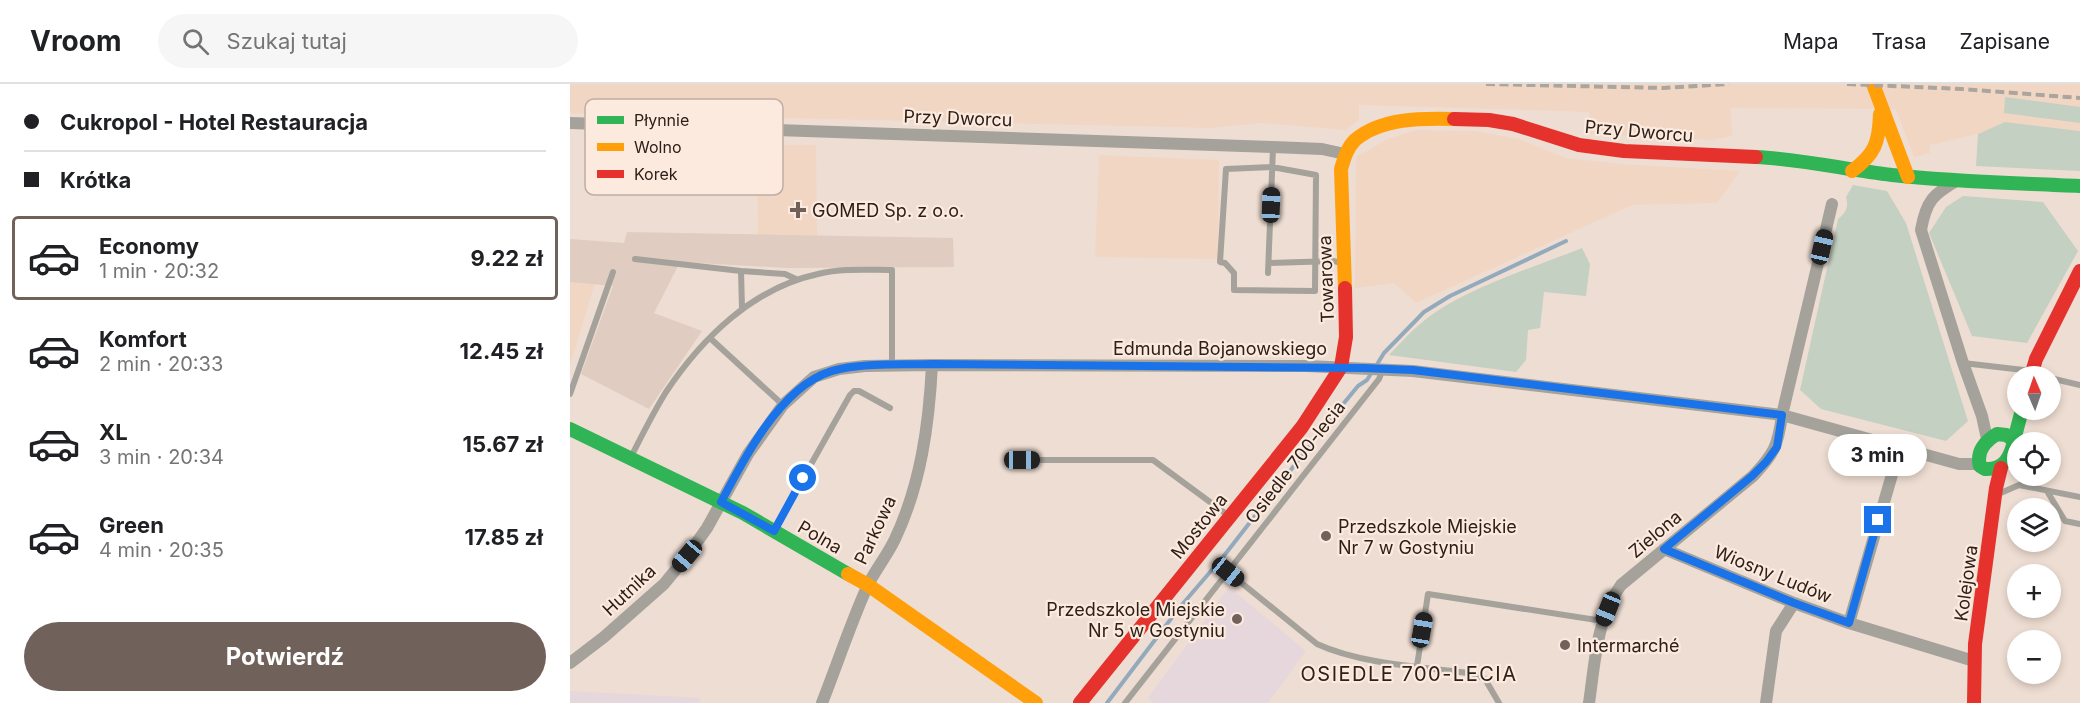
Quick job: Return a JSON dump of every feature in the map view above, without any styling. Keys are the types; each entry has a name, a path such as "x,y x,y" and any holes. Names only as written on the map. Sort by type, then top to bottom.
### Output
{"street":[{"path":"1872,84 1908,177"},
{"path":"1852,171 1870,158 1877,146 1881,107"},
{"name":"Przy Dworcu","path":"783,130 1322,149 1345,154 1354,141 1373,129 1399,121 1434,118 1513,124 1579,145 1624,151 1775,158 1852,171 1908,177 2080,186"},
{"name":"Przy Dworcu","path":"570,123 585,124"},
{"name":"Towarowa","path":"1341,367 1346,337 1340,189 1341,169 1345,154"},
{"path":"1959,180 1941,190 1930,200 1924,212 1922,230 1963,363 1982,416 1987,440"},
{"name":"Zielona","path":"1589,703 1598,639 1613,597 1621,585 1752,476 1777,447 1782,415 1832,204"},
{"path":"2034,366 2080,271"},
{"name":"Parkowa","path":"822,703 868,585 895,539 915,484 930,411 933,364"},
{"name":"Edmunda Bojanowskiego","path":"721,502 748,454 783,405 814,377 839,369 892,365 1383,369 1600,392 1782,415 1959,464 1977,464"},
{"name":"Mostowa","path":"1080,703 1302,427 1341,367"},
{"name":"Polna","path":"570,429 721,502 868,585 1036,703"},
{"path":"2007,436 1997,434 1987,440 1977,458 1977,464 1987,470 2001,468 2007,461"},
{"path":"1849,623 1900,447"},
{"name":"Kolejowa","path":"1974,703 1974,662 2001,468"},
{"name":"Hutnika","path":"570,663 604,637 664,584 687,556 721,502"},
{"name":"Wiosny Ludów","path":"1664,549 1794,603 1849,623 1974,662"},
{"path":"1766,703 1776,631 1794,603"}],"lane":[{"path":"1268,273 1273,147"},
{"path":"1272,167 1316,176 1315,262 1314,291 1234,290 1234,273 1225,263 1220,262 1226,169 1272,167"},
{"path":"635,259 785,274 796,279"},
{"path":"1269,263 1334,261 1343,264"},
{"path":"630,458 667,392 710,338 742,308 771,289 796,279 832,272 892,270 892,365"},
{"path":"741,271 742,308"},
{"path":"570,394 613,272"},
{"path":"710,338 783,405"},
{"path":"1963,363 2007,370"},
{"name":"Osiedle 700-lecia","path":"1125,703 1379,379 1383,369"},
{"path":"2061,381 2080,385"},
{"path":"774,531 850,395 854,391 860,391 890,408"},
{"path":"1022,460 1153,460 1230,516"},
{"path":"1996,495 2019,485 2080,497"},
{"path":"2047,491 2065,521 2080,524"},
{"path":"1228,572 1317,644 1360,658 1475,674 1485,679 1499,703"},
{"path":"1417,666 1428,594 1603,621"}],"shaded area":[{"path":"570,84 2080,84 2080,131 2005,122 1978,134 1930,145 1930,153 1914,157 1896,109 1731,108 1732,136 1711,140 1590,134 1589,112 1359,105 1359,120 1346,130 1260,123 1213,128 783,118 783,99 585,99 585,113 570,113"},
{"path":"1416,130 1475,131 1519,139 1566,158 1620,164 1740,171 1717,203 1632,205 1416,303 1394,283 1355,288 1356,157 1388,139"},
{"path":"783,145 816,145 817,236 758,235 758,195 783,195"},
{"path":"1099,155 1219,160 1218,259 1095,257"},
{"path":"627,232 953,238 954,267 787,268 680,262 654,313 702,331 649,409 581,374 613,286 570,282 570,239 624,243"},
{"path":"570,282 595,283 570,365"},
{"name":"Przedszkole Miejskie Nr 5 w Gostyniu","path":"1229,587 1306,651 1268,703 1154,703 1148,698"},
{"path":"570,691 701,698 698,703 570,703"}],"green space":[{"path":"2005,97 2080,107 2080,123 2004,113"},
{"path":"2005,122 2080,131 2080,171 1976,166 1978,134"},
{"path":"1853,185 1887,191 1906,223 1968,421 1946,441 1821,409 1800,390 1838,219 1846,209 1846,197"},
{"path":"1963,196 2043,202 2078,251 2027,343 1972,336 1929,233 1946,207"},
{"path":"1582,248 1590,264 1586,296 1544,292 1540,328 1528,330 1526,360 1516,372 1389,355 1419,325 1454,301 1497,281"}],"waterway":[{"path":"1376,366 1384,353 1424,312 1450,296 1566,241"},
{"path":"1107,703 1180,607 1223,557 1325,426 1372,372"}],"railway":[{"path":"1486,84 1663,88 1729,84"},
{"path":"1847,84 1962,89 2080,98"}],"traffic: fast":[{"path":"1756,157 1915,177 2080,186"},
{"path":"2016,432 2019,420"},
{"path":"570,429 743,513 848,574"},
{"path":"1997,434 2006,435 2014,440 2011,452 2002,465 1985,469 1980,466 1980,452 1985,444 1997,434"}],"traffic: slow":[{"path":"1873,84 1908,177"},
{"path":"1852,171 1866,159 1874,147 1880,114"},
{"path":"1345,288 1341,169 1350,147 1365,133 1389,123 1415,119 1454,119"},
{"path":"848,574 868,585 1036,703"}],"traffic: jam":[{"path":"1454,119 1489,120 1513,124 1579,145 1624,151 1756,157"},
{"path":"2034,366 2080,271"},
{"path":"1080,703 1302,427 1341,367 1346,337 1345,288"},
{"path":"1974,703 1975,644 1996,488 2001,468"}],"place":[{"name":"GOMED Sp. z o.o.","path":"798,210"},
{"name":"Przedszkole Miejskie Nr 7 w Gostyniu","path":"1326,536"},
{"name":"Przedszkole Miejskie Nr 5 w Gostyniu","path":"1237,619"},
{"name":"Intermarché","path":"1565,645"}],"district":[{"name":"OSIEDLE 700-LECIA","path":"1409,674"}],"route":[{"path":"803,478 774,531 721,502 748,454 783,405 814,377 839,369 933,364 1363,368 1413,370 1782,415 1777,447 1766,462 1664,549 1794,603 1849,623 1878,520"}]}
